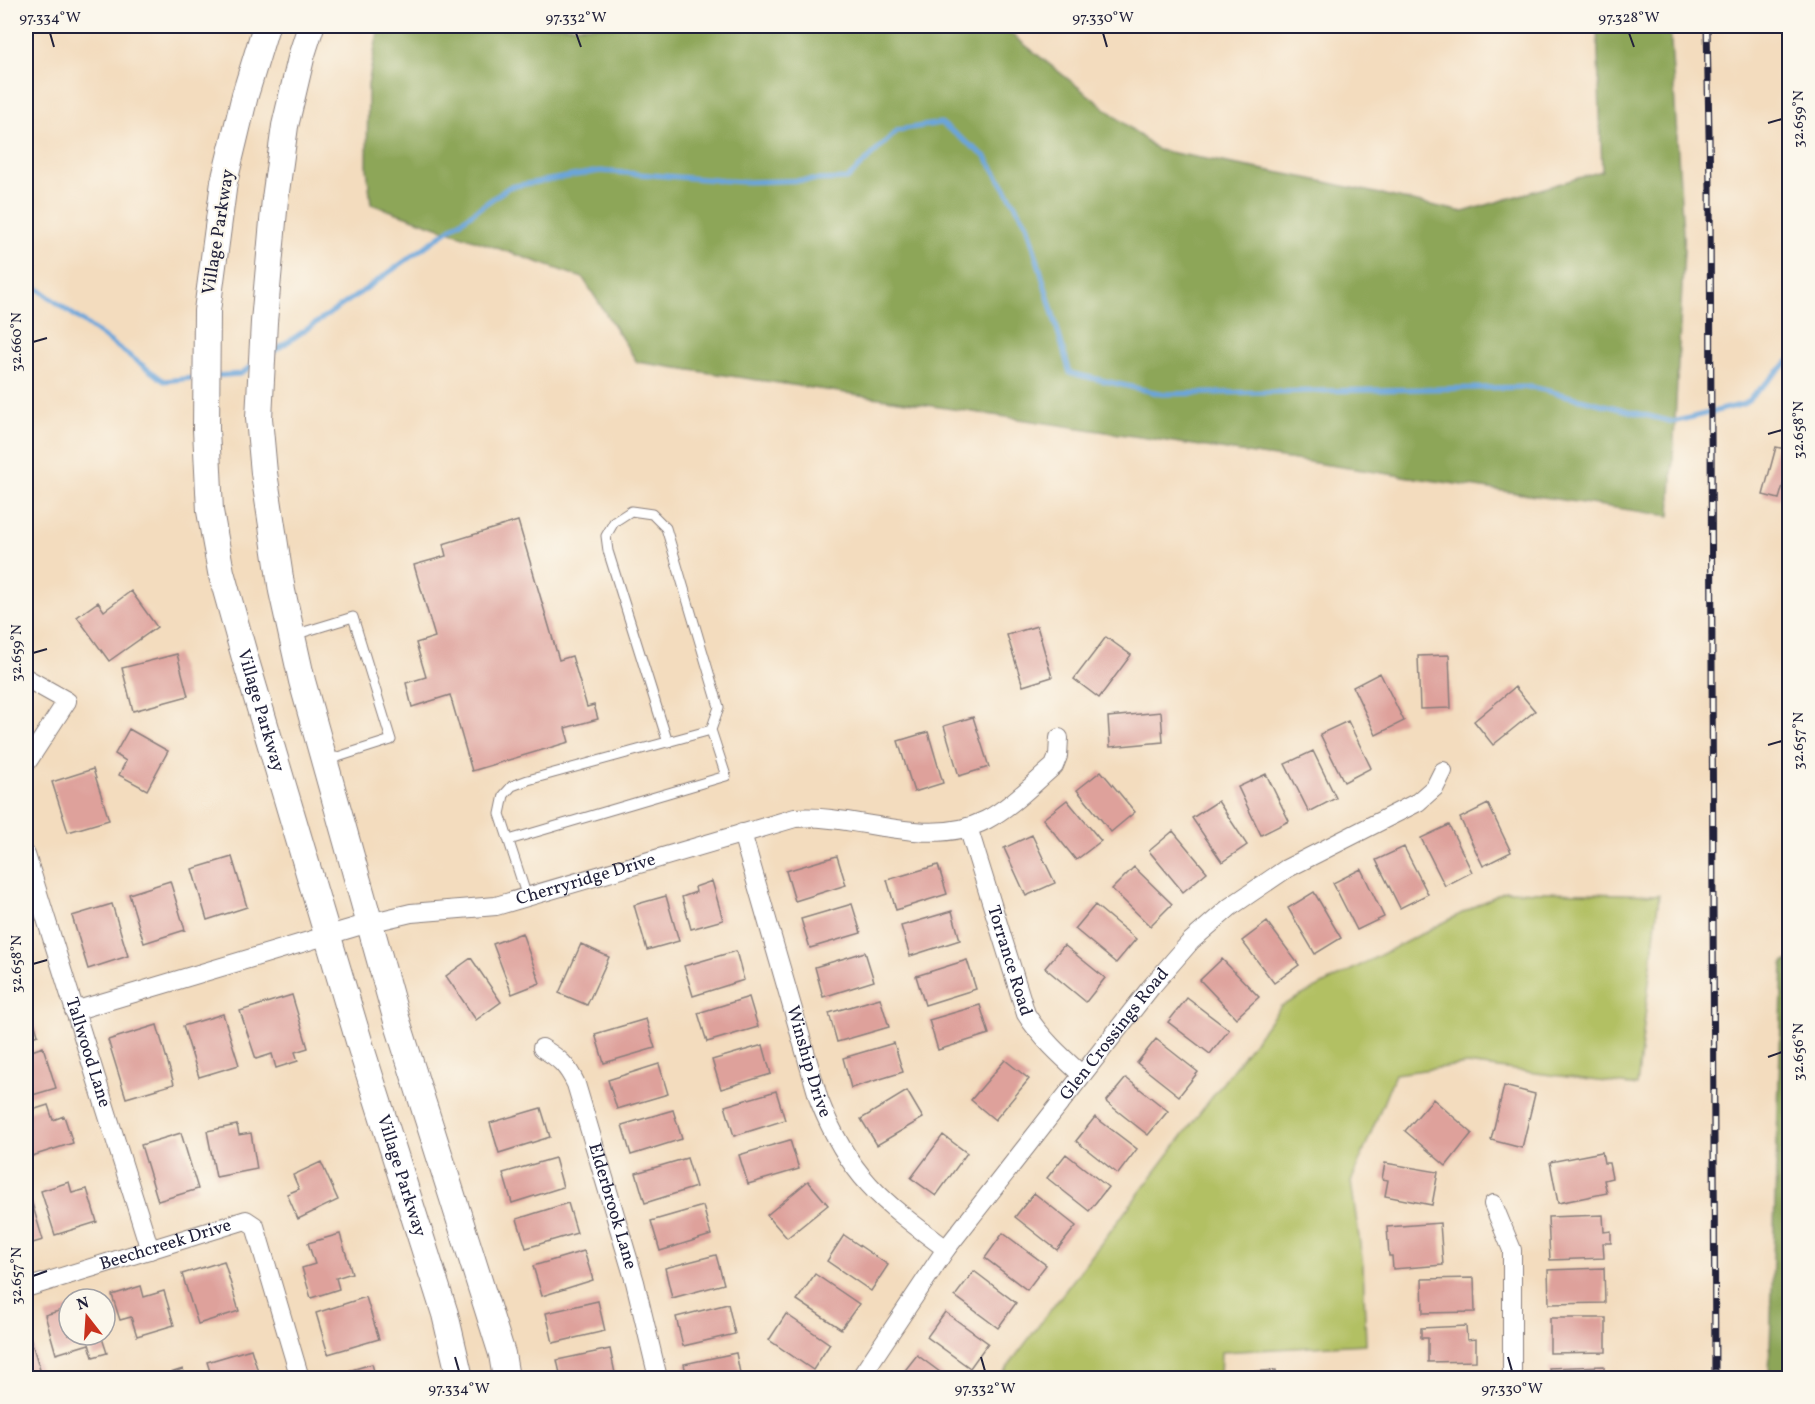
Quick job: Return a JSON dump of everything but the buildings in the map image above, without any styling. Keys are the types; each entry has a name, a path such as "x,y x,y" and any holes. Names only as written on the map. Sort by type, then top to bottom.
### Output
{"main road":[{"name":"Village Parkway","path":"266,26 245,95 224,182 207,311 206,429 210,511 221,572 327,936 446,1314 460,1378"},
{"path":"311,26 285,126 275,199 264,322 259,418 264,473 282,591 302,681 369,923 502,1354 506,1378"}],"street":[{"path":"26,678 67,701 26,765"},
{"name":"Cherryridge Drive","path":"74,1011 369,923 411,913 496,906 795,818 808,817 923,831 949,831 968,827 1000,812 1054,765 1058,756 1059,738"},
{"name":"Glen Crossings Road","path":"860,1378 946,1249 1150,987 1191,941 1230,907 1286,869 1418,802 1435,787 1443,771"},
{"name":"Torrance Road","path":"968,827 1026,1014 1036,1031 1082,1075"},
{"name":"Winship Drive","path":"742,833 819,1100 831,1130 848,1160 871,1189 895,1211 946,1249"},
{"name":"Tallwood Lane","path":"26,855 150,1250"},
{"name":"Elderbrook Lane","path":"542,1048 561,1060 576,1084 635,1282 658,1378"},
{"path":"1493,1204 1512,1250 1512,1378"},
{"name":"Beechcreek Drive","path":"26,1288 246,1220 255,1226 300,1378"}],"lane":[{"path":"509,840 726,776 711,730 719,707 666,528 652,514 631,512 614,522 606,536 608,551 668,743"},
{"path":"292,636 353,617 391,740 324,761"},
{"path":"527,897 500,814 504,795 512,786 711,730"}],"green space":[{"path":"379,26 1001,26 1158,150 1307,178 1463,212 1602,171 1597,26 1670,26 1684,249 1670,516 637,362 583,278 371,204 367,168 368,85"},
{"path":"1505,891 1659,895 1637,1086 1467,1064 1395,1074 1351,1182 1363,1265 1366,1344 1221,1352 1220,1378 999,1378 1281,1006"},
{"path":"1789,960 1789,1378 1769,1378 1783,963"}],"waterway":[{"path":"270,354 509,187 600,171 743,182 847,179 898,130 941,123 986,157 1027,224 1070,373 1162,394 1532,387 1673,422 1744,404 1790,360"},
{"path":"26,280 164,381 201,377"},
{"path":"213,376 240,374 255,364"}],"railway":[{"path":"1707,26 1710,188 1715,1378"}]}
